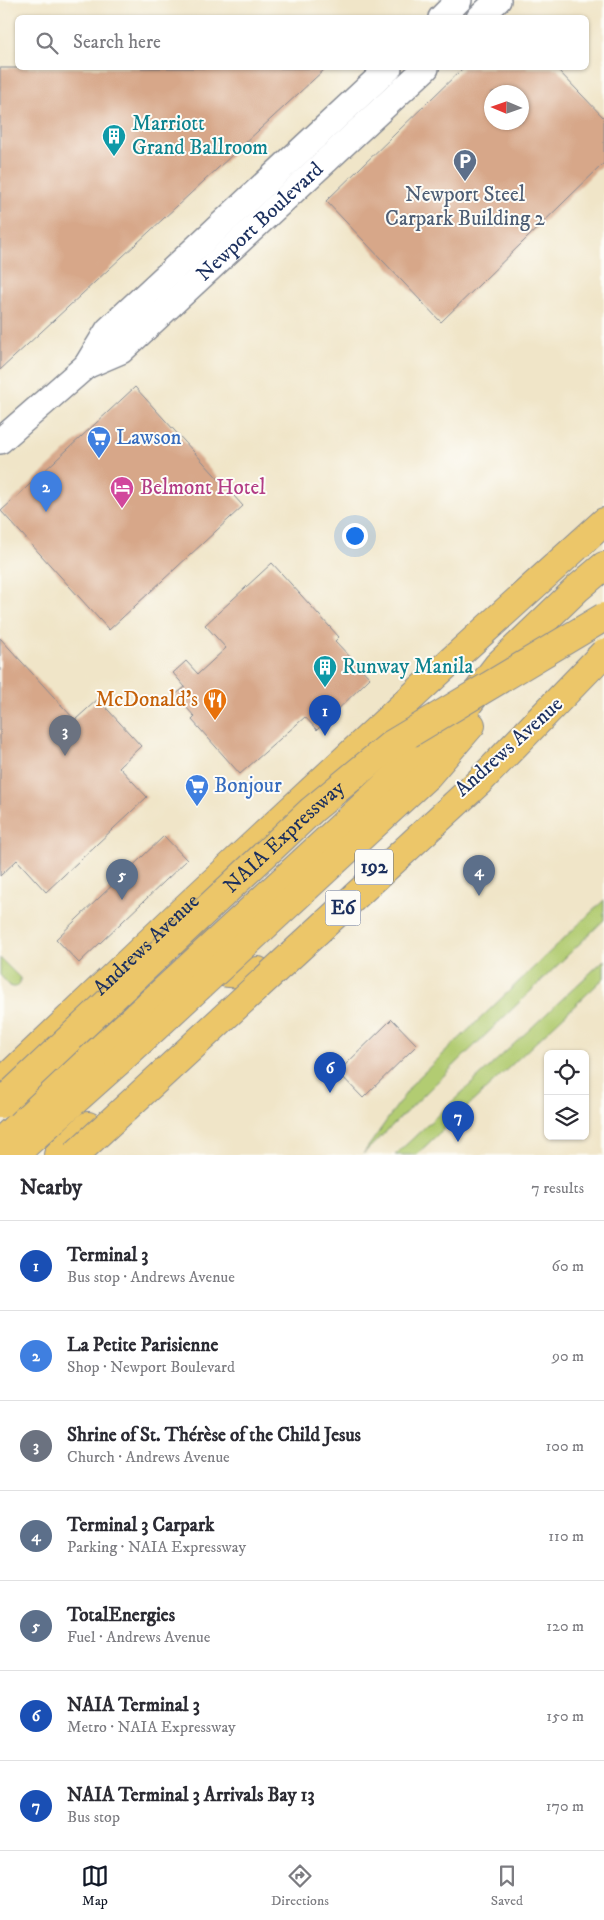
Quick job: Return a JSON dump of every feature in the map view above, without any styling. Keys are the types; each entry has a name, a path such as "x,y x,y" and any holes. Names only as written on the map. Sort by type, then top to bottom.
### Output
{"main road":[{"name":"Andrews Avenue","path":"0,1084 192,901 440,670 604,522"},
{"path":"0,1142 420,767 498,665 578,588 604,566"},
{"path":"19,1155 25,1145 126,1054 540,648 604,588"},
{"name":"NAIA Expressway","path":"0,1104 312,810 392,744 604,616"},
{"name":"E6","path":"75,1155 479,782 604,653"},
{"name":"Andrews Avenue","path":"58,1155 258,971 604,662"},
{"path":"192,901 194,944 199,957 217,971 229,974 258,971"},
{"path":"25,1155 91,1094"}],"street":[{"path":"445,15 459,0"},
{"path":"483,15 498,0"},
{"name":"Newport Boulevard","path":"0,441 86,366 108,330 387,70"},
{"name":"Newport Boulevard","path":"86,366 121,351 424,70"}],"green space":[{"path":"604,900 604,920 363,1154 413,1083"},
{"path":"0,958 20,978 20,983 16,987 11,987 0,975"},
{"path":"604,960 604,978 416,1155 395,1155"}],"building":[{"name":"Marriott Grand Ballroom","path":"0,68 15,68 15,70 324,70 0,370"},
{"name":"Newport Steel Carpark Building 2","path":"461,70 558,70 604,118 604,163 441,322 326,201"},
{"name":"Belmont Hotel","path":"135,387 243,506 109,630 1,511"},
{"path":"272,563 339,637 335,641 370,678 317,730 305,717 240,774 192,720 195,717 175,695 185,687 173,673 186,661 198,674 226,648 205,625"},
{"path":"0,638 75,720 98,699 141,746 119,767 147,797 46,892 17,860 0,876"},
{"path":"164,836 187,860 79,963 56,939"},
{"path":"392,1019 417,1045 363,1098 338,1072"}],"place":[{"name":"Marriott Grand Ballroom","path":"114,157"},
{"name":"Newport Steel Carpark Building 2","path":"465,182"},
{"name":"Lawson","path":"99,459"},
{"name":"Belmont Hotel","path":"122,509"},
{"name":"La Petite Parisienne","path":"46,512"},
{"name":"Runway Manila","path":"325,688"},
{"name":"McDonald's","path":"215,721"},
{"name":"Terminal 3","path":"325,736"},
{"name":"Shrine of St. Thérèse of the Child Jesus","path":"65,756"},
{"name":"Bonjour","path":"197,807"},
{"name":"Terminal 3 Carpark","path":"479,896"},
{"name":"TotalEnergies","path":"122,900"},
{"name":"NAIA Terminal 3","path":"330,1093"},
{"name":"NAIA Terminal 3 Arrivals Bay 13","path":"458,1142"}]}
